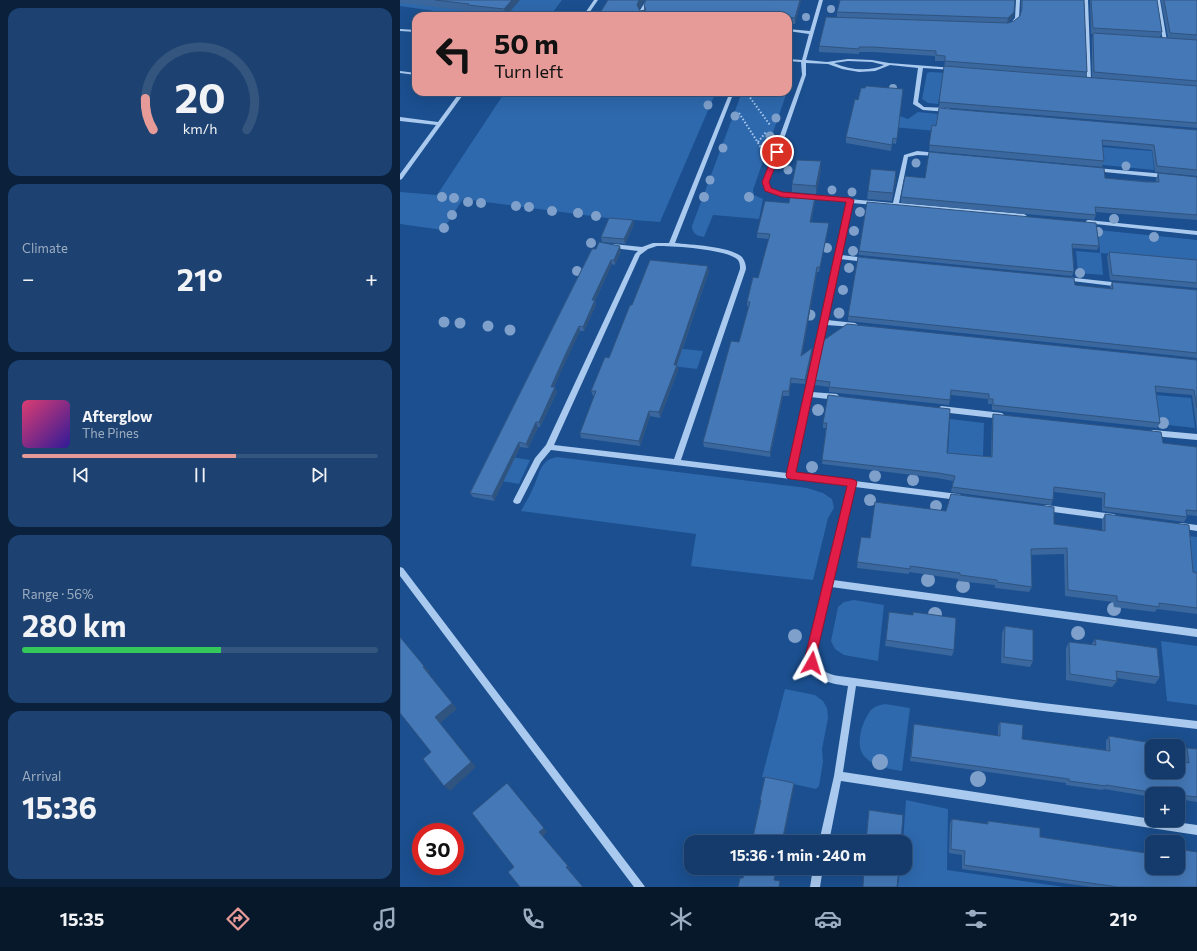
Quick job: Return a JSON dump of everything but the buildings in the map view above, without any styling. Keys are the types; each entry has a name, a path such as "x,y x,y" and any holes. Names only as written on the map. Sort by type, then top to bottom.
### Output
{"street":[{"path":"588,12 596,0"},
{"path":"640,12 648,0"},
{"path":"821,0 804,61 804,75 766,182 766,187 770,191 782,194 1031,217"},
{"path":"1005,26 1012,25 1017,20 1018,0"},
{"path":"1086,0 1090,80"},
{"path":"1158,0 1165,41"},
{"path":"815,19 823,19"},
{"path":"400,30 412,31"},
{"path":"792,30 812,33"},
{"path":"1089,36 1096,36"},
{"path":"1157,40 1171,41"},
{"path":"792,60 827,63 853,60 876,61 889,64 960,69"},
{"path":"827,63 843,68 869,71 889,64"},
{"path":"921,66 915,103 923,108 951,111"},
{"path":"400,72 412,74"},
{"path":"1082,79 1097,80"},
{"path":"400,178 460,96"},
{"path":"671,245 730,96"},
{"path":"400,119 439,124"},
{"path":"896,204 906,156 916,153 948,156"},
{"path":"1088,169 1174,177"},
{"path":"790,475 850,200"},
{"path":"1078,221 1197,232"},
{"path":"603,245 642,249 653,244 671,245 726,252 740,258 743,264 743,269 677,462"},
{"path":"517,501 538,460 549,446 636,258 642,249"},
{"path":"838,257 869,260"},
{"path":"1057,279 1127,286"},
{"path":"823,322 863,326"},
{"path":"808,394 847,398"},
{"path":"935,408 1006,416"},
{"path":"1149,432 1197,437"},
{"path":"549,446 852,482 970,498"},
{"path":"852,482 811,657 815,669 826,678 1197,726"},
{"path":"1040,507 1119,518"},
{"path":"1174,525 1197,528"},
{"path":"400,570 640,887"},
{"path":"828,583 1197,632"},
{"path":"825,835 838,776 853,682"},
{"path":"838,776 1197,830"},
{"path":"815,887 817,875"}],"path":[{"path":"749,96 774,130 784,133"},
{"path":"725,110 740,114 763,150 764,158 774,160"},
{"path":"758,142 764,136 770,124"}],"shaded area":[{"path":"400,0 562,0 553,12 441,12 400,6"},
{"path":"927,73 946,73 945,92 940,92 938,104 928,103 922,99"},
{"path":"502,96 714,96 660,222 607,218 463,199 443,230 400,224 400,192 437,195"},
{"path":"741,96 786,96 753,190 754,195 763,199 759,219 713,215 704,237 694,233 692,226"},
{"path":"918,112 938,114 936,131 871,125 873,118 900,120 900,116 908,119"},
{"path":"1101,147 1152,151 1154,170 1103,165"},
{"path":"1098,230 1197,240 1197,263 1101,253 1103,275 1078,273 1076,251 1100,253"},
{"path":"645,345 703,351 697,369 639,362"},
{"path":"1156,395 1191,398 1195,428 1159,424"},
{"path":"950,419 984,423 983,457 948,453"},
{"path":"491,454 530,460 519,484 480,477"},
{"path":"557,457 807,488 823,493 832,499 834,508 828,518 813,580 691,566 696,534 521,511 543,465 547,461"},
{"path":"1188,536 1197,537 1197,577 1192,576"},
{"path":"854,600 884,605 878,661 844,655 835,649 831,641 838,607 844,602"},
{"path":"1161,641 1197,646 1197,705 1167,701"},
{"path":"785,689 815,695 823,701 827,708 828,718 822,749 823,762 819,786 816,789 762,777"},
{"path":"885,704 910,708 902,771 882,767 873,763 865,757 860,747 860,734 865,720 871,710 879,705"},
{"path":"906,800 948,809 947,870 1064,887 898,887 899,875 912,875 912,835 904,835"}],"route":[{"path":"777,152 766,182 766,187 768,190 776,194 850,200 790,475 852,482 811,657 812,663"}]}
